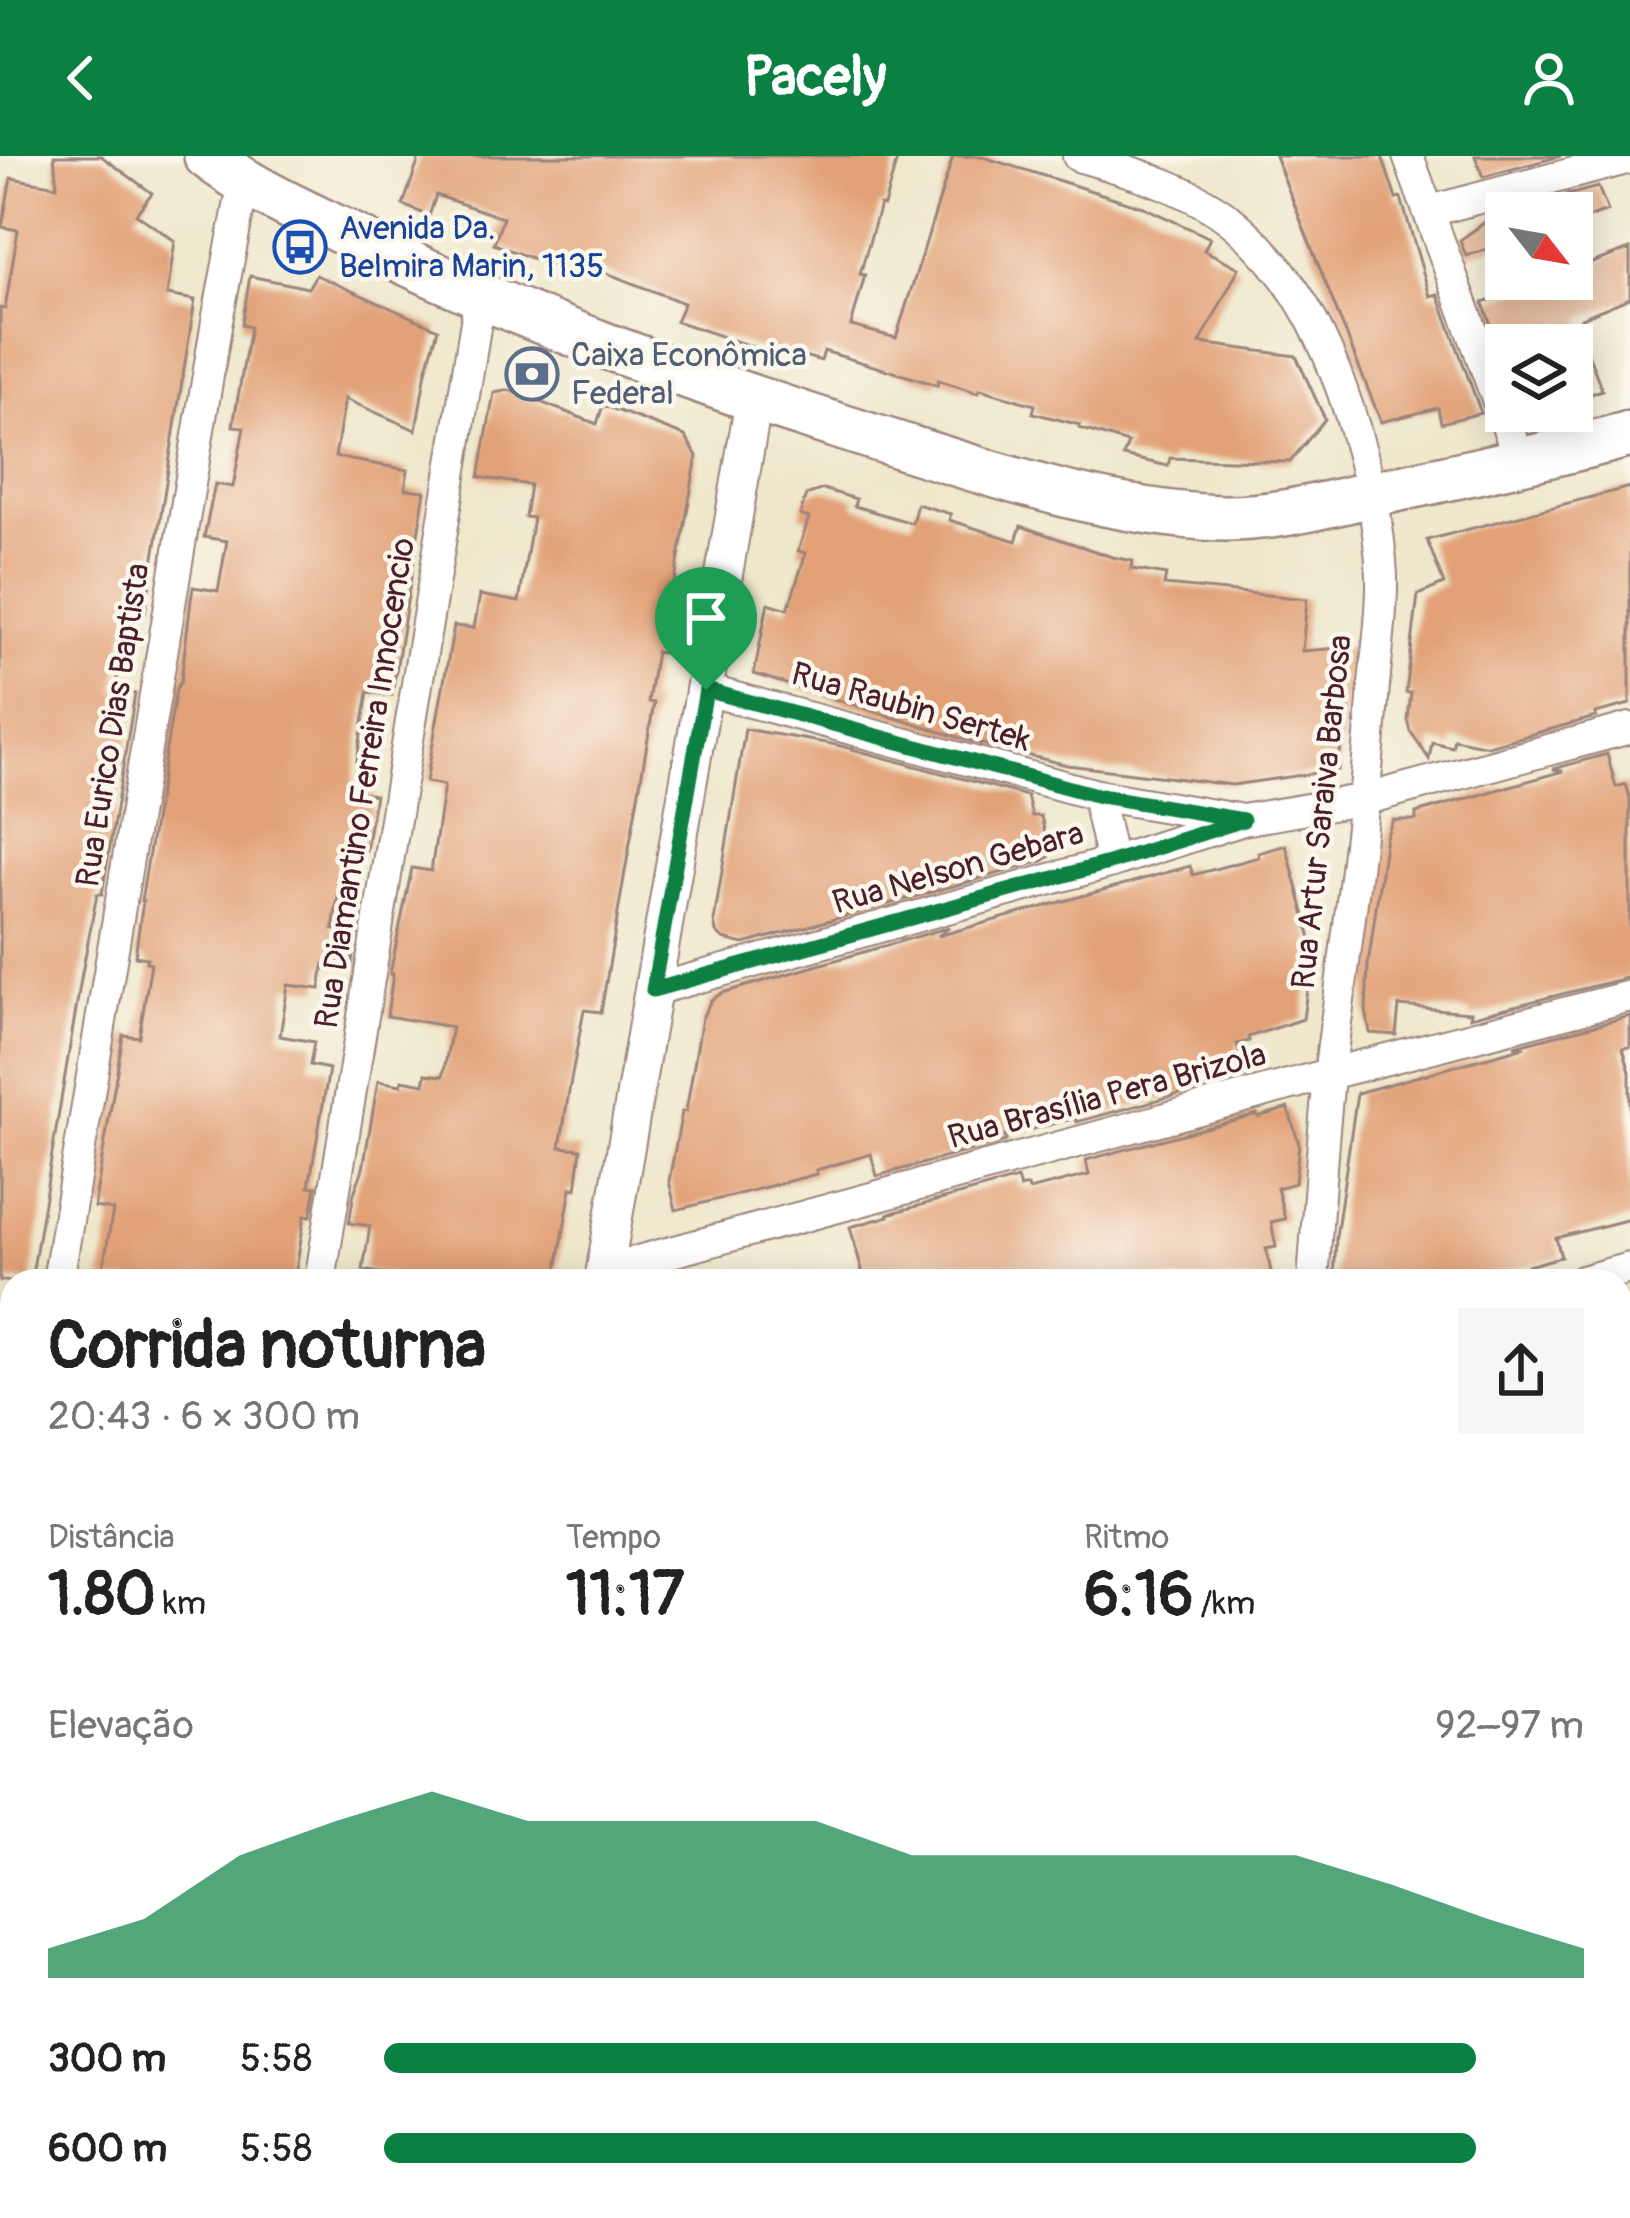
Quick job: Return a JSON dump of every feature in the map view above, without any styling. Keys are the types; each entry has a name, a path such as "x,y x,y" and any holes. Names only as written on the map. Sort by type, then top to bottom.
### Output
{"main road":[{"path":"222,164 374,247 480,297 754,399 1075,497 1222,518 1283,515 1521,464 1630,434"}],"street":[{"name":"Rua Artur Saraiva Barbosa","path":"1078,156 1198,200 1235,225 1277,268 1309,314 1330,364 1360,447 1371,494 1382,578 1366,799 1328,1074 1314,1269"},
{"path":"1408,156 1521,464"},
{"path":"1430,212 1630,158"},
{"name":"Rua Eurico Dias Baptista","path":"60,1269 217,321 222,164"},
{"name":"Rua Diamantino Ferreira Innocencio","path":"322,1269 480,297"},
{"path":"605,1269 754,399"},
{"name":"Rua Raubin Sertek","path":"706,690 1096,795 1243,820"},
{"name":"Rua Nelson Gebara","path":"653,990 1112,862 1243,820 1366,799 1630,728"},
{"path":"1096,795 1112,862"},
{"name":"Rua Brasília Pera Brizola","path":"629,1269 1328,1074 1630,996"}],"building":[{"path":"54,156 101,156 152,193 136,214 175,241 167,295 195,300 145,614 129,612 117,679 115,691 135,694 33,1269 0,1269 0,308 5,309 18,230 2,227 11,178 57,186"},
{"path":"420,156 898,156 860,274 865,275 851,326 896,338 953,156 980,156 1143,207 1210,238 1204,250 1239,268 1200,343 1296,356 1325,419 1290,462 1170,458 1168,466 1123,456 1128,443 1033,413 1035,405 938,380 937,385 824,351 821,361 780,349 777,355 676,321 684,303 591,267 586,279 494,244 503,218 436,195 429,216 403,205"},
{"path":"1275,156 1382,156 1396,199 1401,198 1430,296 1438,294 1481,413 1441,423 1438,408 1381,422"},
{"path":"1475,156 1561,156 1483,177"},
{"path":"1598,187 1608,211 1593,216 1593,192 1579,192"},
{"path":"1485,222 1485,250 1466,256 1460,240"},
{"path":"1630,249 1630,298 1581,318 1583,324 1490,324 1483,303 1491,300 1593,300 1593,262"},
{"path":"316,275 438,329 416,430 345,399 335,457 408,470 405,489 425,491 392,695 368,692 352,791 375,795 366,850 346,846 333,929 357,933 351,968 324,964 320,989 288,985 280,1036 314,1042 310,1065 329,1069 309,1186 316,1187 311,1216 305,1215 296,1269 103,1269 113,1210 94,1207 123,1035 139,1037 151,963 135,956 141,901 193,587 218,591 227,541 204,537 215,484 233,487 244,427 233,426 250,327 242,325 250,276 308,288"},
{"path":"1593,366 1602,390 1593,393"},
{"path":"509,390 597,424 603,405 685,436 697,456 662,653 656,652 648,702 654,703 601,1012 584,1010 569,1091 560,1147 581,1149 557,1269 363,1269 370,1226 349,1223 378,1081 424,1084 426,1074 443,1076 452,1027 387,1016 390,974 412,868 431,871 444,785 426,782 454,626 474,628 480,595 519,602 533,518 525,517 530,485 479,477 494,393"},
{"path":"1630,487 1630,704 1488,746 1454,739 1452,747 1432,742 1429,759 1411,732 1411,693 1406,693 1418,595 1444,584 1427,540"},
{"path":"823,489 856,499 854,506 912,523 917,504 951,514 949,520 1016,541 1021,526 1133,561 1132,569 1166,575 1164,585 1307,599 1302,651 1353,647 1338,770 1232,785 1067,765 970,741 754,674 768,603 788,609 806,553 798,551 809,518 800,515 806,495"},
{"path":"745,729 837,745 1027,796 1032,816 1041,816 1050,856 744,944 723,939 714,921"},
{"path":"1607,754 1616,787 1626,784 1630,798 1630,977 1470,1017 1471,1012 1399,1006 1396,1035 1370,1033 1368,965 1386,837 1393,820 1416,820 1416,813"},
{"path":"1286,845 1313,946 1303,1019 1237,1044 1246,1076 1077,1122 1076,1118 1005,1136 1006,1141 877,1176 871,1154 816,1170 817,1174 676,1210 669,1181 682,1112 686,1111 702,1018 711,1000 722,993 950,927 938,936 1190,866 1193,875"},
{"path":"1630,1016 1630,1047 1623,1048 1630,1072 1630,1219 1556,1238 1561,1257 1517,1269 1335,1269 1357,1093 1525,1047 1514,1046"},
{"path":"1288,1108 1299,1144 1295,1183 1277,1188 1285,1219 1271,1222 1276,1247 1266,1249 1270,1269 862,1269 850,1227 1017,1179 1020,1188 1028,1186 1029,1190 1089,1175 1086,1160"}],"place":[{"name":"Avenida Da. Belmira Marin, 1135","path":"300,247"},
{"name":"Caixa Econômica Federal","path":"532,374"}],"route":[{"path":"706,690 1096,795 1243,820 1112,862 653,990 706,690"}]}
